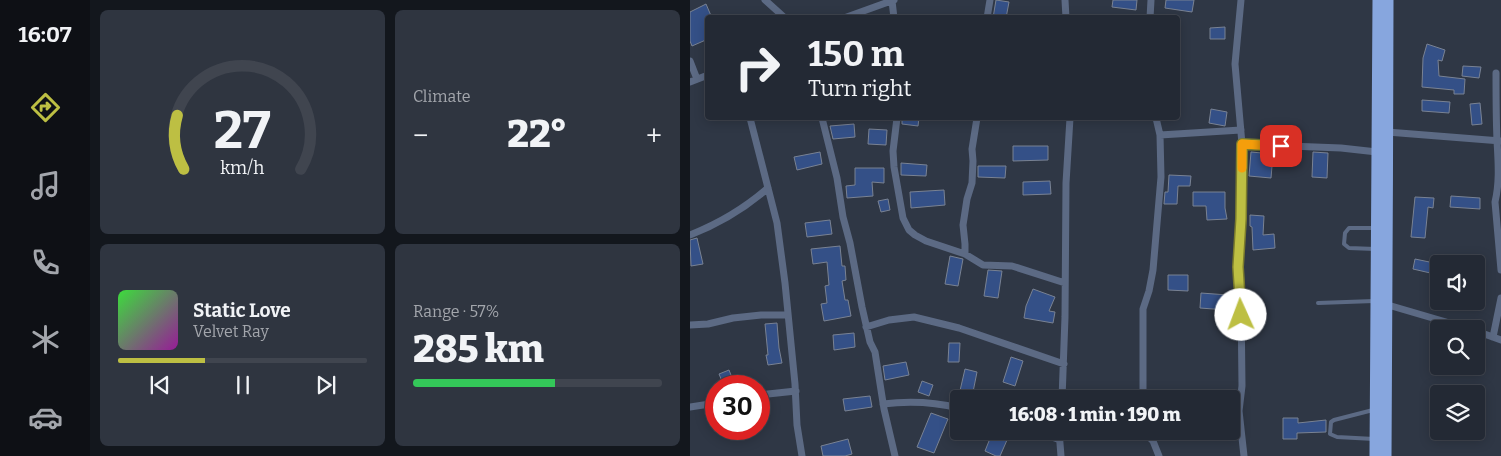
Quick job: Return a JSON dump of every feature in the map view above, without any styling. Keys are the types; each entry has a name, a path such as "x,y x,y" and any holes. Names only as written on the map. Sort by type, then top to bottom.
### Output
{"highway":[{"path":"1378,0 1377,249 1382,303 1386,456"},
{"path":"1375,456 1387,132 1388,0"}],"street":[{"path":"765,0 782,15"},
{"path":"852,15 893,0 894,15"},
{"path":"988,15 990,0"},
{"path":"1065,0 1066,15"},
{"path":"1150,15 1151,0"},
{"path":"1241,0 1235,64 1242,144 1238,267 1241,300 1242,386 1239,411 1244,456"},
{"path":"690,62 698,79"},
{"path":"1496,73 1499,141 1495,202 1501,270"},
{"path":"690,82 705,76"},
{"path":"751,120 777,224 802,456"},
{"path":"822,120 837,178 866,327 875,352 883,404 895,456"},
{"path":"896,120 893,151 894,167 905,224 915,235 926,241 964,254 983,265 1012,266 1065,283"},
{"path":"964,254 965,244 962,225 972,183 974,161 972,149 977,120"},
{"path":"1063,390 1066,183 1070,120"},
{"path":"1143,390 1143,309 1153,270 1161,177 1160,135 1156,120"},
{"path":"1160,135 1241,130"},
{"path":"1387,132 1499,141"},
{"path":"1242,144 1341,148 1377,152"},
{"path":"690,235 717,223 756,199 768,188"},
{"path":"1493,337 1501,298"},
{"path":"1382,303 1440,320"},
{"path":"690,325 708,324 761,315 788,315"},
{"path":"866,327 889,320 914,317 959,328 1064,364"},
{"path":"1485,334 1501,340"},
{"path":"770,394 796,390"},
{"path":"883,404 906,402 950,406"},
{"path":"690,407 705,405"},
{"path":"1060,440 1061,456"},
{"path":"1152,440 1159,456"}],"lane":[{"path":"1377,228 1349,228 1345,233 1344,244 1349,248 1377,249"},
{"path":"1318,303 1382,303"},
{"path":"1375,439 1337,437 1330,434 1334,420 1376,409"}],"building":[{"path":"996,0 1009,2 1007,15 994,15"},
{"path":"1113,0 1137,0 1136,10 1112,7"},
{"path":"1166,0 1194,0 1192,12 1165,8"},
{"path":"706,4 711,15 705,15 705,40 692,46 690,41 690,12"},
{"path":"1225,27 1225,39 1210,39 1210,28"},
{"path":"1427,44 1445,50 1442,61 1438,60 1439,76 1465,79 1464,94 1454,94 1454,90 1422,87 1423,58"},
{"path":"1463,66 1481,67 1479,78 1462,76"},
{"path":"1422,100 1450,102 1449,113 1422,111"},
{"path":"1480,103 1482,124 1472,125 1470,104"},
{"path":"1211,109 1227,112 1225,126 1209,123"},
{"path":"902,120 919,120 918,126 902,124"},
{"path":"854,124 855,137 833,139 830,126"},
{"path":"869,129 887,130 886,145 868,144"},
{"path":"1013,146 1048,146 1048,160 1013,161"},
{"path":"820,152 822,164 797,170 794,157"},
{"path":"1251,152 1273,154 1271,178 1249,176"},
{"path":"1313,152 1328,153 1327,178 1312,177"},
{"path":"901,163 927,165 926,176 901,175"},
{"path":"978,166 1006,166 1005,178 978,177"},
{"path":"855,168 884,168 884,183 872,182 873,196 847,198 846,186 855,185"},
{"path":"1169,175 1191,176 1190,186 1178,186 1177,204 1164,204 1165,192 1168,192"},
{"path":"1050,181 1051,194 1023,195 1023,182"},
{"path":"944,190 945,205 911,208 910,192"},
{"path":"1193,192 1225,192 1227,219 1207,220 1206,206 1193,206"},
{"path":"1451,196 1480,198 1480,209 1450,207"},
{"path":"1415,197 1434,198 1433,208 1428,207 1425,238 1411,237"},
{"path":"888,199 890,210 881,212 878,201"},
{"path":"1250,215 1264,216 1263,235 1274,234 1275,248 1253,250"},
{"path":"830,220 832,234 807,237 805,223"},
{"path":"697,238 703,264 691,266 690,240"},
{"path":"840,246 842,266 845,266 846,280 842,281 845,300 848,300 851,316 824,321 821,304 827,303 825,286 829,285 827,262 813,264 811,249"},
{"path":"950,256 963,259 958,286 945,284"},
{"path":"1415,259 1430,262 1430,273 1413,269"},
{"path":"988,270 1002,271 998,298 984,296"},
{"path":"1168,275 1188,275 1188,291 1168,290"},
{"path":"1033,289 1055,297 1049,311 1055,312 1053,323 1024,318 1026,306"},
{"path":"1201,293 1228,295 1227,310 1200,308"},
{"path":"777,323 782,363 768,365 765,324"},
{"path":"854,333 855,347 834,350 833,335"},
{"path":"949,343 960,343 959,362 948,362"},
{"path":"1011,357 1023,361 1015,386 1003,382"},
{"path":"906,362 909,375 885,380 883,366"},
{"path":"965,369 977,372 973,390 960,390"},
{"path":"729,370 731,375 719,375"},
{"path":"922,381 933,385 929,396 918,392"},
{"path":"870,396 872,407 845,411 843,399"},
{"path":"931,413 948,419 934,453 917,447"},
{"path":"1283,418 1298,418 1298,423 1326,420 1326,432 1297,433 1297,439 1283,439"},
{"path":"848,439 852,454 845,456 823,456 821,446"},
{"path":"989,440 1007,440 1000,456 985,451"}],"slow traffic":[{"path":"1242,168 1242,144 1260,145"}],"route":[{"path":"1241,315 1238,267 1242,144 1281,146"}]}
